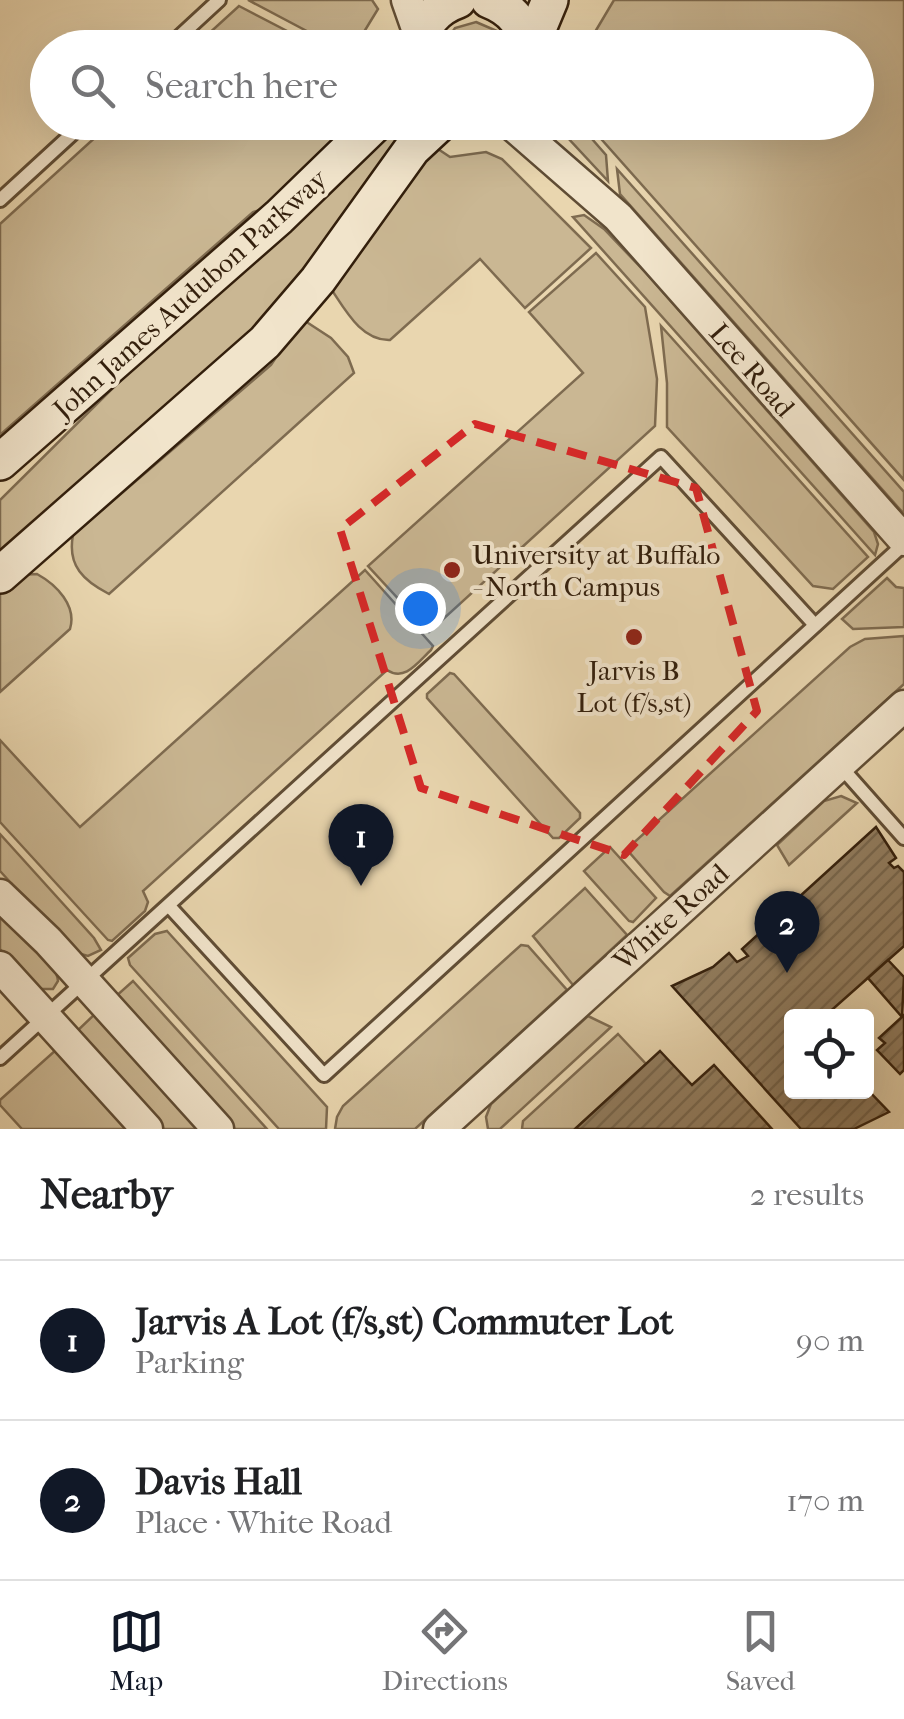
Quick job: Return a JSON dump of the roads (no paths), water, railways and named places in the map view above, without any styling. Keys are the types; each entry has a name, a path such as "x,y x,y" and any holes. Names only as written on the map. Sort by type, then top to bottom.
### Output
{"main road":[{"path":"426,30 436,12 458,0"},
{"path":"490,0 514,16 524,30"},
{"path":"538,30 550,0"},
{"name":"John James Audubon Parkway","path":"0,462 279,217 358,140"},
{"name":"John James Audubon Parkway","path":"0,574 265,342 318,280 422,140"}],"street":[{"path":"407,0 416,30"},
{"name":"Lee Road","path":"530,140 600,200"},
{"name":"Lee Road","path":"559,140 600,200 904,542"},
{"name":"White Road","path":"439,1129 902,711"},
{"path":"0,895 218,1129"},
{"path":"0,967 147,1129"}],"lane":[{"path":"186,30 219,0"},
{"path":"0,200 65,140"},
{"path":"0,1058 661,457 815,626"},
{"path":"169,906 324,1075 904,542"},
{"path":"839,765 904,838"}],"place":[{"name":"University at Buffalo - North Campus","path":"452,570"},
{"name":"Jarvis B Lot (f/s,st)","path":"634,637"},
{"name":"Jarvis A Lot (f/s,st) Commuter Lot","path":"361,886"},
{"name":"Davis Hall","path":"787,973"}]}
